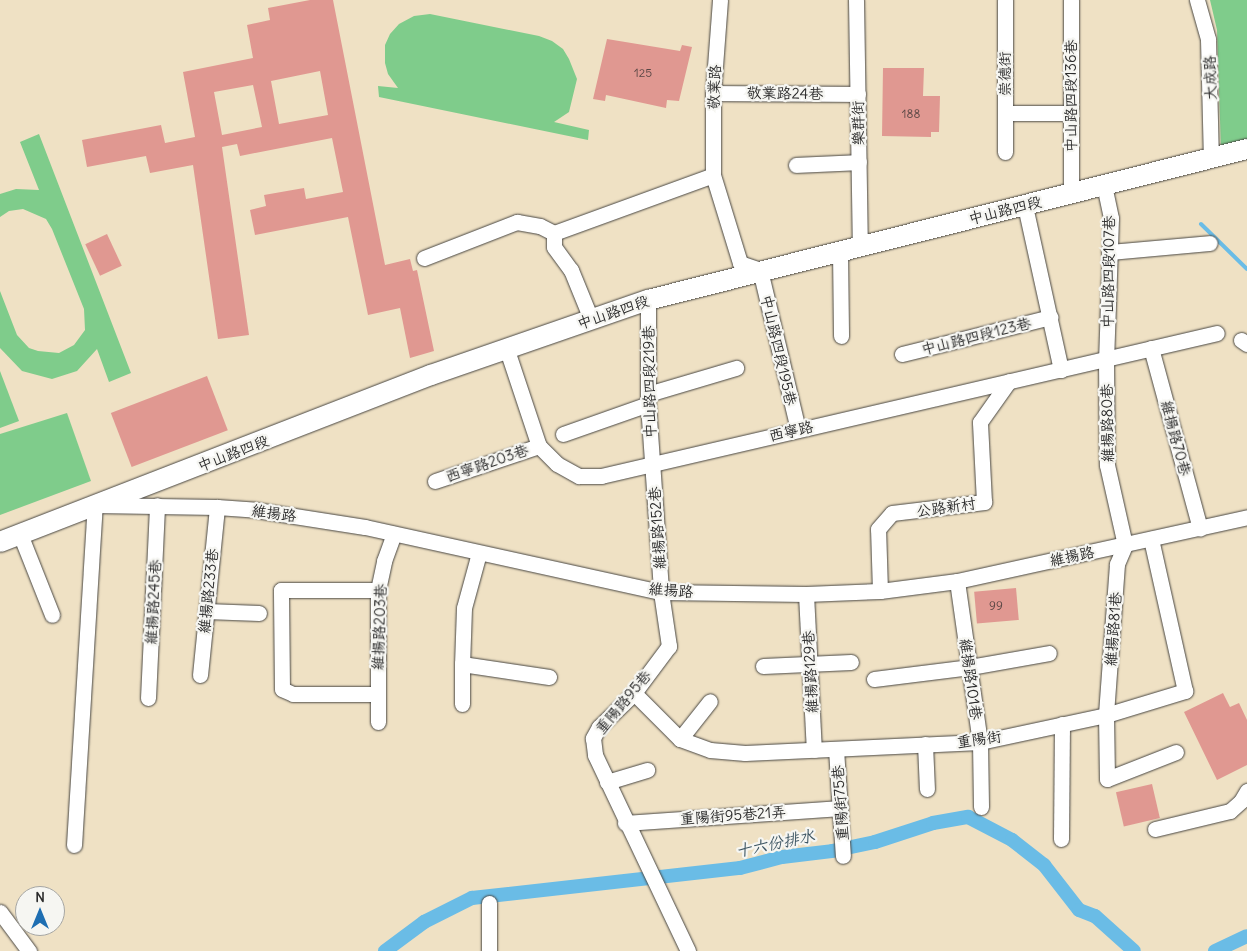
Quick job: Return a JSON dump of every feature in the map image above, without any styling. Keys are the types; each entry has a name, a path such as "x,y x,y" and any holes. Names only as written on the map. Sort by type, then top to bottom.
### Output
{"main road":[{"name":"中山路四段","path":"0,542 431,375 508,350 648,300 760,270 840,252 1247,149"}],"street":[{"name":"敬業路","path":"720,0 713,93 713,175 740,263 760,270"},
{"name":"樂群街","path":"856,0 860,246"},
{"name":"崇德街","path":"1005,0 1005,113 1071,113"},
{"name":"中山路四段136巷","path":"1071,0 1071,193"},
{"name":"大成路","path":"1197,0 1208,39 1212,158"},
{"name":"敬業路24巷","path":"713,93 858,94"},
{"path":"1005,113 1005,152"},
{"path":"796,164 859,162"},
{"path":"424,258 517,222 540,226 554,233 713,175"},
{"name":"中山路四段107巷","path":"1104,185 1110,218 1106,360"},
{"name":"中山路四段123巷","path":"1025,206 1061,370"},
{"path":"554,233 554,247 571,270 591,319"},
{"path":"1109,252 1210,244"},
{"path":"840,252 841,336"},
{"name":"中山路四段195巷","path":"760,270 798,430"},
{"name":"中山路四段219巷","path":"648,300 648,399 652,463"},
{"name":"中山路四段123巷","path":"902,354 1050,317"},
{"name":"西寧路","path":"508,350 539,446 557,464 579,476 601,476 1106,360 1217,332"},
{"name":"維揚路70巷","path":"1152,348 1200,528"},
{"name":"維揚路80巷","path":"1106,360 1107,465 1125,545"},
{"path":"563,434 648,399 736,368"},
{"name":"公路新村","path":"880,591 878,529 892,514 984,502 980,422 1009,381"},
{"name":"西寧路203巷","path":"435,481 539,446"},
{"name":"維揚路152巷","path":"652,463 661,592"},
{"path":"74,845 95,505"},
{"name":"維揚路","path":"95,505 216,506 265,511 394,534 661,592 806,594 880,591 958,581 1247,517"},
{"name":"維揚路245巷","path":"148,698 157,506"},
{"name":"維揚路233巷","path":"200,675 216,506"},
{"path":"20,534 52,615"},
{"name":"維揚路203巷","path":"378,722 378,590 384,561 394,534"},
{"name":"重陽街","path":"634,693 680,739 710,750 745,753 980,742 1106,714 1185,691 1152,539"},
{"name":"維揚路81巷","path":"1125,545 1117,564 1106,714 1107,779 1176,752"},
{"path":"462,704 464,608 479,553"},
{"name":"維揚路101巷","path":"958,581 980,742 981,808"},
{"path":"377,694 293,694 282,689 281,590 378,590"},
{"name":"重陽路95巷","path":"661,592 670,646 634,693 599,727 593,738 595,755 625,823 650,866 688,951"},
{"name":"維揚路129巷","path":"806,594 814,750"},
{"path":"206,611 259,613"},
{"path":"874,679 970,667 1049,653"},
{"path":"764,666 851,662"},
{"path":"462,664 549,677"},
{"path":"680,739 710,701"},
{"path":"1061,839 1062,724"},
{"path":"926,744 927,789"},
{"name":"重陽街75巷","path":"836,749 843,856"},
{"path":"607,782 647,770"},
{"path":"1155,829 1230,811 1247,791"},
{"name":"重陽街95巷21弄","path":"625,823 840,808"},
{"path":"489,903 489,951"},
{"path":"0,912 29,951"}],"green space":[{"path":"1210,0 1247,0 1247,142 1221,149 1217,30"},
{"path":"430,14 539,36 552,41 563,49 577,79 569,112 554,122 589,130 588,140 379,97 378,86 398,88 388,74 385,63 385,45 390,34 399,24 414,16"},
{"path":"39,134 131,373 109,382 97,349 77,371 52,379 22,371 0,348 0,291 17,335 29,348 59,353 74,345 85,330 84,309 52,229 46,219 23,209 9,211 0,217 0,194 16,189 39,190 20,142"},
{"path":"0,371 19,421 0,428"},
{"path":"67,413 91,481 0,515 0,434"}],"building":[{"path":"310,0 333,0 385,265 410,259 413,271 417,270 434,351 410,358 400,308 368,315 348,217 255,235 250,210 266,206 264,195 304,188 306,199 343,192 332,138 240,156 237,144 222,147 249,335 218,339 193,165 150,173 146,156 87,167 82,140 161,125 165,143 195,137 183,72 253,58 247,25 270,20 268,8","holes":["320,71 328,115 279,124 271,81","253,85 262,127 222,135 214,92"]},
{"path":"607,39 680,51 682,45 692,47 679,101 667,100 666,108 606,95 605,101 593,99"},
{"path":"883,68 924,68 923,96 940,96 939,132 931,132 931,137 882,136"},
{"path":"107,234 122,266 100,276 85,244"},
{"path":"207,376 228,430 132,467 111,413"},
{"path":"1016,588 1019,620 977,624 974,592"},
{"path":"1223,693 1230,707 1239,703 1247,720 1247,765 1217,780 1184,712"},
{"path":"1152,784 1160,818 1124,826 1116,792"}],"waterway":[{"path":"1201,224 1247,269"},
{"name":"十六份排水","path":"385,951 424,922 472,898 740,868 782,857 832,851 875,842 933,823 968,817 1012,840 1044,865 1079,910 1095,916 1134,951"},
{"name":"十六份排水","path":"1215,951 1247,936"}]}
